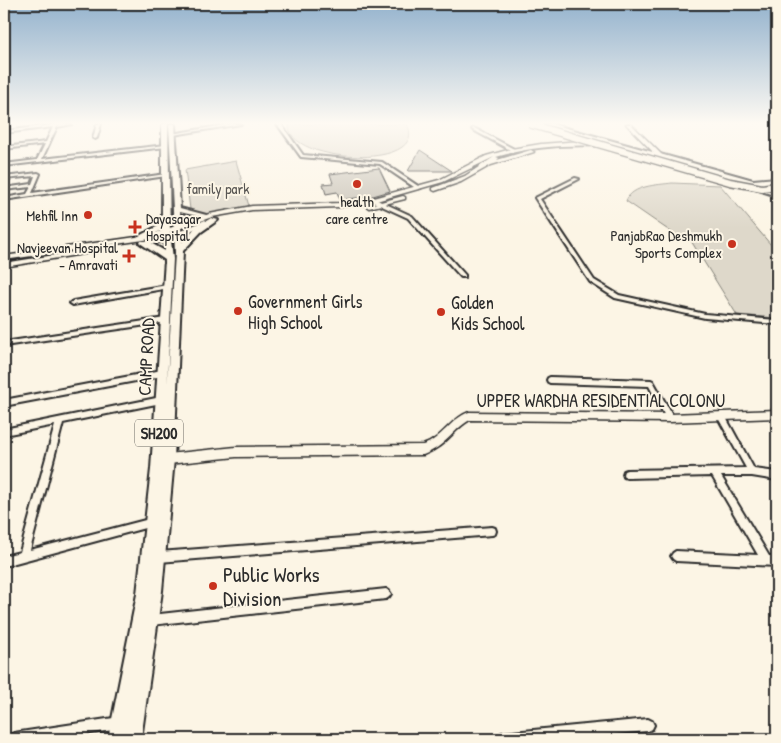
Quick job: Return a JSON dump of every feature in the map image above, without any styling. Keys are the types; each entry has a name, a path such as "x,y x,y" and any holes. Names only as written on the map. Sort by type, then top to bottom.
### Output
{"main road":[{"name":"CAMP ROAD","path":"133,739 159,557 157,521 158,469 171,231 166,159"},
{"name":"CAMP ROAD","path":"116,739 168,459 179,250 171,231 177,209 174,159"},
{"path":"650,159 730,182 762,188 777,185"},
{"path":"662,159 737,178 777,185"},
{"path":"662,159 777,194 777,185"},
{"path":"177,209 210,218 179,250"},
{"path":"142,241 171,231"},
{"path":"142,241 154,247 169,259"}],"street":[{"path":"4,165 58,159"},
{"path":"332,159 381,163 419,188"},
{"path":"4,265 142,241 210,218 252,208 340,205 373,200 441,181 485,159"},
{"path":"210,218 254,211 337,210 382,204 442,187 498,159"},
{"path":"4,178 38,174 28,196"},
{"path":"4,199 166,175"},
{"path":"577,179 537,198 592,281 617,297 705,316 777,322"},
{"path":"4,188 33,185"},
{"path":"373,200 410,216 464,276"},
{"path":"4,258 142,241"},
{"path":"73,303 167,287"},
{"path":"4,344 165,320"},
{"path":"4,403 162,373"},
{"path":"550,380 651,382 670,418"},
{"path":"4,432 161,400"},
{"name":"UPPER WARDHA RESIDENTIAL COLONU","path":"168,459 236,452 423,450 436,445 454,426 469,416 670,418 777,414"},
{"path":"721,416 752,472"},
{"path":"24,556 60,420"},
{"path":"627,474 752,472 777,476"},
{"path":"714,473 766,560"},
{"path":"4,561 157,521"},
{"path":"159,557 492,531"},
{"path":"676,556 777,561"},
{"path":"151,620 386,594"},
{"path":"14,739 136,722"},
{"path":"502,739 648,725"}],"green space":[{"name":"family park","path":"236,161 249,206 191,217 185,170"},
{"name":"PanjabRao Deshmukh Sports Complex","path":"672,183 720,185 777,252 777,318 737,315 688,236 677,236 626,201 629,196 640,189 653,185"}],"building":[{"path":"415,159 433,159 452,171 408,171"},
{"name":"health care centre","path":"379,168 390,191 373,196 340,200 337,192 326,194 323,184 333,183 330,174"}],"place":[{"name":"health care centre","path":"357,184"},
{"name":"Mehfil Inn","path":"88,215"},
{"name":"Dayasagar Hospital","path":"135,227"},
{"name":"PanjabRao Deshmukh Sports Complex","path":"732,244"},
{"name":"Navjeevan Hospital - Amravati","path":"129,256"},
{"name":"Government Girls High School","path":"238,311"},
{"name":"Golden Kids School","path":"441,312"},
{"name":"Public Works Division","path":"213,586"}]}
